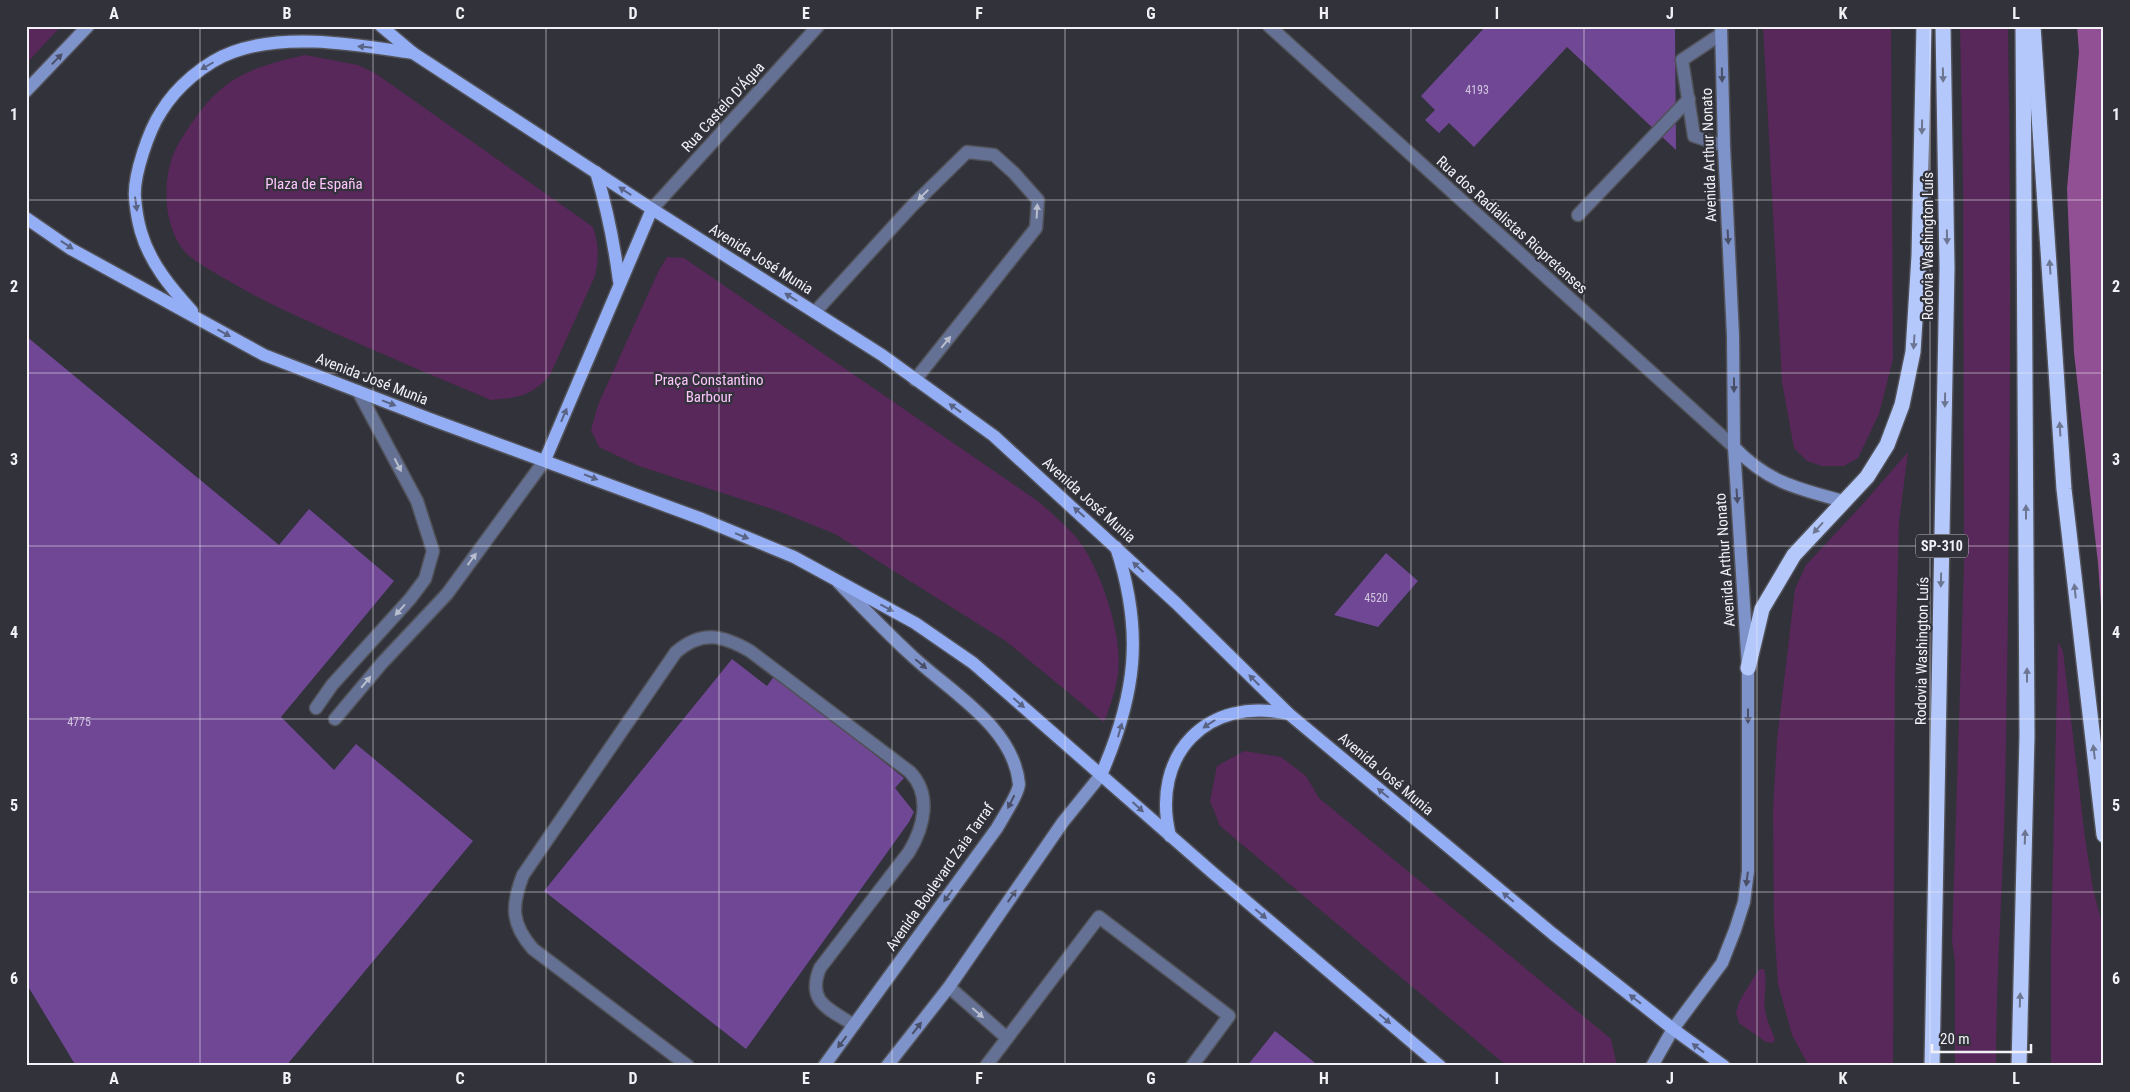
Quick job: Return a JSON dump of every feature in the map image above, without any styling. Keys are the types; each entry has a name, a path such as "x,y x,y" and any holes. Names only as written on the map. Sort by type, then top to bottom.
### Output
{"highway":[{"path":"1748,668 1762,609 1794,556 1867,477 1887,445 1902,405 1913,352 1919,256 1924,26"},
{"name":"Rodovia Washington Luís","path":"1932,1066 1947,268 1942,26"},
{"path":"2018,1066 2027,736 2023,26"},
{"path":"2033,26 2064,489 2104,835"}],"main road":[{"path":"26,91 88,26"},
{"name":"Avenida José Munia","path":"381,26 413,53 652,209 882,355 994,436 1115,545 1289,714 1553,934 1673,1029 1724,1066"},
{"name":"Avenida Arthur Nonato","path":"1652,1066 1673,1029 1722,964 1744,902 1748,871 1748,668 1734,447 1733,336 1724,146 1721,30"},
{"path":"198,318 158,269 147,249 141,231 135,197 139,166 160,112 176,93 199,71 232,52 256,46 280,43 327,43 413,53"},
{"path":"596,172 607,207 619,283"},
{"path":"545,460 652,209"},
{"name":"Avenida José Munia","path":"26,218 72,249 264,354 702,519 794,557 915,623 972,663 1170,836 1440,1066"},
{"path":"1734,447 1750,464 1763,473 1803,490 1843,501"},
{"path":"887,1066 949,987 1063,822 1101,775 1117,739 1128,701 1133,662 1130,603 1115,545"},
{"name":"Avenida Boulevard Zaia Tarraf","path":"824,1066 997,828 1019,786 1013,756 999,734 959,696 912,656 836,581"},
{"path":"1170,836 1166,818 1165,798 1168,779 1175,761 1185,745 1198,731 1214,720 1232,713 1270,710 1289,714"}],"street":[{"name":"Rua Castelo D'Água","path":"652,209 818,26"},
{"name":"Rua dos Radialistas Riopretenses","path":"1269,26 1734,447"},
{"path":"1721,30 1682,60 1694,136 1724,146"},
{"path":"1583,211 1688,99"},
{"path":"815,312 911,207 968,152 994,155 1014,173 1038,200 1036,228 915,380"},
{"path":"316,708 344,671 420,586 425,579 433,551 417,501 358,391"},
{"path":"335,719 382,663 447,594 545,460"},
{"path":"688,1066 533,949 522,936 516,920 514,906 523,876 676,652 688,642 701,637 717,637 734,642 750,651 918,780 923,794 924,808 922,824 917,839 820,968 816,980 816,993 822,1004 854,1025"},
{"path":"986,1066 1099,916 1229,1016 1192,1066"},
{"path":"949,987 1007,1038"}],"green space":[{"path":"26,26 61,26 26,64"},
{"path":"1763,26 1891,26 1893,359 1879,414 1858,458 1844,466 1822,466 1807,461 1794,448 1782,382"},
{"path":"1960,26 2008,26 2010,410 2008,602 2005,794 1996,1066 1955,1066 1955,962 1952,940 1964,564 1963,182"},
{"name":"Plaza de España","path":"305,55 358,65 375,73 593,227 598,252 595,276 550,375 531,392 517,397 491,400 277,307 209,269 185,252 171,227 166,197 169,167 180,141 206,105 231,81 262,66"},
{"name":"Praça Constantino Barbour","path":"667,257 684,258 1039,502 1062,522 1082,545 1090,558 1104,590 1114,625 1119,660 1118,675 1104,722 1007,642 835,534 778,511 639,466 599,447 591,430 598,405 658,272"},
{"path":"1908,452 1899,522 1895,674 1893,1066 1809,1066 1792,1035 1778,984 1774,924 1773,811 1777,740 1795,589 1806,565"},
{"path":"2058,642 2063,651 2085,838 2093,889 2104,931 2104,1066 2051,1066 2051,944"},
{"path":"1244,751 1281,757 1306,776 1319,798 1611,1039 1617,1066 1507,1066 1220,826 1210,801 1217,766"},
{"path":"1759,969 1764,969 1765,974 1765,1009 1775,1040 1773,1043 1766,1042 1739,1023 1736,1013 1739,1002"}],"shaded area":[{"path":"2077,26 2104,26 2104,649 2098,563 2074,353 2067,189 2079,52"}],"building":[{"path":"1486,26 1675,26 1676,150 1567,47 1474,147 1449,123 1439,133 1425,120 1435,110 1421,96"},
{"path":"26,336 279,545 309,509 394,581 281,717 334,770 356,744 473,841 286,1066 76,1066 26,983"},
{"path":"1386,553 1418,581 1378,627 1334,615"},
{"path":"732,659 767,686 775,675 904,778 895,788 914,812 909,822 746,1049 544,891"},
{"path":"1275,1031 1319,1066 1247,1066"}]}
